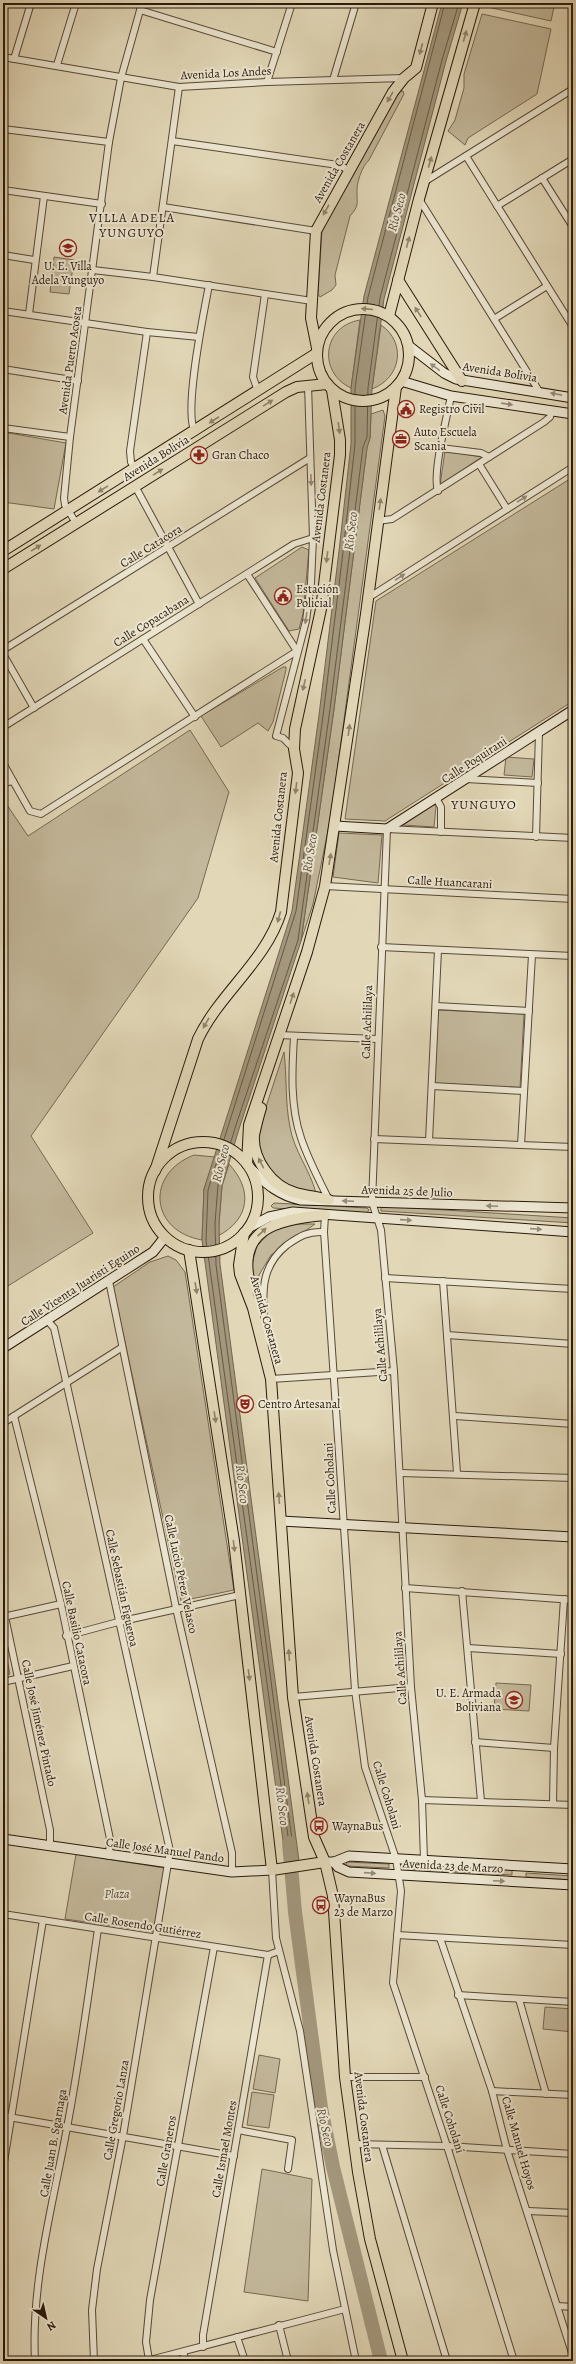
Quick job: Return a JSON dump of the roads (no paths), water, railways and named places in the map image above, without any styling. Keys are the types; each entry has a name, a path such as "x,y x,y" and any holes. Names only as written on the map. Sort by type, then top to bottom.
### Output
{"main road":[{"name":"Avenida Costanera","path":"317,350 311,318 316,231 394,92 404,78 416,68 433,3"},
{"path":"386,314 398,280 474,3"},
{"path":"398,280 462,380"},
{"path":"249,1167 249,1125 307,952 325,886 368,598 377,521 396,387 407,368 409,346 400,326 386,314 367,308 352,310 332,321 322,333 317,350 320,371 333,389 353,400 368,401 396,387"},
{"name":"Avenida Bolivia","path":"3,551 195,432 317,350"},
{"name":"Avenida Bolivia","path":"3,569 297,386 308,385 333,389"},
{"name":"Avenida Costanera","path":"155,1171 198,1039 204,1026 227,992 258,957 277,925 280,912 298,773 294,749 295,729 321,609 340,451 333,389"},
{"path":"279,1034 276,1059 254,1136 257,1154 273,1180 286,1189 329,1200"},
{"path":"193,1143 216,1144 233,1151 249,1167 255,1179 258,1199 256,1209 246,1230 233,1242 221,1248 202,1252 189,1250 165,1237 153,1220 149,1208 149,1189 155,1171 166,1157 181,1147 193,1143"},
{"path":"253,1308 247,1265 250,1247 262,1230 283,1220 325,1216"},
{"name":"Avenida Costanera","path":"246,1230 239,1265 240,1274 253,1308 271,1379 292,1697 314,1837 329,1862 335,1913 345,2077 354,2144 370,2239 403,2361"},
{"path":"189,1250 240,1595 272,1870"},
{"name":"Calle José Manuel Pando","path":"272,1870 329,1862"}],"street":[{"path":"14,59 31,3"},
{"path":"57,65 76,3"},
{"path":"267,82 292,3"},
{"path":"333,80 356,3"},
{"path":"141,6 277,52"},
{"name":"Avenida Puerto Acosta","path":"76,523 68,511 64,498 70,436 87,323 109,142 121,78 141,6"},
{"name":"Avenida Los Andes","path":"3,57 179,87 267,82 404,78"},
{"path":"153,277 179,87"},
{"path":"424,182 573,89"},
{"path":"3,129 109,142"},
{"path":"172,141 338,165 349,170"},
{"path":"466,156 573,327"},
{"path":"497,206 573,159"},
{"path":"542,178 573,226"},
{"path":"3,190 102,204"},
{"path":"29,314 34,260 44,196"},
{"path":"419,199 539,391"},
{"path":"162,207 316,231"},
{"path":"3,255 34,260"},
{"path":"93,270 153,277 312,301"},
{"path":"195,432 191,415 199,337 209,285"},
{"path":"494,319 547,286"},
{"path":"258,391 253,377 265,294"},
{"path":"3,311 147,332 199,337"},
{"path":"135,469 130,462 130,451 147,332"},
{"name":"Avenida Bolivia","path":"409,346 444,373 462,380 539,391 573,398"},
{"path":"3,369 78,381"},
{"path":"294,749 282,738 276,736 306,621 313,538 308,385"},
{"path":"396,387 573,414"},
{"path":"438,491 437,481 441,448 451,396"},
{"path":"377,521 392,519 438,491 544,422 550,417 552,410"},
{"path":"3,428 70,436"},
{"path":"441,448 482,452 489,457"},
{"name":"Calle Catacora","path":"3,650 167,549 310,458"},
{"path":"479,464 507,509"},
{"path":"368,598 573,467"},
{"path":"135,486 167,549 199,604"},
{"name":"Calle Copacabana","path":"3,727 294,544 313,538"},
{"path":"247,574 297,651"},
{"path":"143,639 195,717"},
{"path":"3,764 30,811 41,814 297,651"},
{"path":"3,654 34,708"},
{"name":"Calle Poquirani","path":"387,829 573,710"},
{"path":"536,837 539,732"},
{"path":"466,779 538,783"},
{"path":"3,783 14,781"},
{"path":"436,798 441,806 441,832"},
{"path":"335,826 573,838"},
{"name":"Calle Achililaya","path":"387,829 383,889 372,1202 381,1230 394,1371 401,1472 402,1527 411,1687 422,1800 424,1860"},
{"name":"Calle Huancarani","path":"325,886 573,899"},
{"path":"381,947 573,956"},
{"path":"429,1141 438,950"},
{"path":"521,1145 532,955"},
{"path":"436,1006 529,1012"},
{"path":"279,1034 294,1037 377,1039"},
{"path":"294,1037 292,1070 294,1104 300,1137 329,1200"},
{"path":"432,1086 524,1091"},
{"path":"374,1139 573,1147"},
{"name":"Avenida 25 de Julio","path":"249,1167 265,1183 288,1197 372,1202 573,1208"},
{"path":"246,1230 281,1213 293,1212 325,1216 378,1218 573,1232"},
{"name":"Calle Coholani","path":"325,1216 324,1232 335,1374 355,1690 365,1767 396,1859 401,1899 393,1983 425,2077 514,2360"},
{"path":"265,1354 264,1279 269,1264 280,1251 296,1238 310,1231 324,1232"},
{"name":"Calle Vicenta Juaristi Eguino","path":"3,1348 153,1252 165,1237"},
{"path":"385,1278 573,1289"},
{"name":"Calle Lucio Pérez Velasco","path":"109,1281 121,1348 176,1608 232,1853 232,1872"},
{"path":"443,1281 457,1473"},
{"name":"Calle Sebastián Figueroa","path":"47,1320 54,1328 66,1381 118,1622 170,1851 169,1862"},
{"path":"448,1335 573,1344"},
{"path":"3,1422 66,1381 121,1348"},
{"path":"271,1379 394,1371"},
{"name":"Calle Basilio Catacora","path":"14,1416 61,1604 66,1636 110,1839 109,1856"},
{"path":"454,1416 573,1424"},
{"path":"401,1472 573,1478"},
{"path":"281,1521 344,1526 402,1527 573,1537"},
{"path":"405,1588 573,1600"},
{"path":"462,1591 475,1742 482,1802"},
{"path":"66,1636 176,1608 240,1595"},
{"path":"553,1804 554,1748 564,1599"},
{"path":"4,1617 61,1604"},
{"name":"Calle José Jiménez Pintado","path":"3,1607 50,1830 50,1844"},
{"path":"468,1648 561,1654"},
{"path":"3,1682 73,1666"},
{"path":"292,1697 355,1690 411,1687"},
{"path":"475,1742 554,1748"},
{"path":"422,1800 573,1804"},
{"name":"Calle José Manuel Pando","path":"3,1839 50,1844 109,1856 169,1862 232,1872 272,1870"},
{"name":"Avenida 23 de Marzo","path":"329,1862 349,1856 573,1869"},
{"name":"Calle Gregorio Lanza","path":"94,2361 92,2310 97,2270 123,2136 169,1862"},
{"name":"Avenida 23 de Marzo","path":"329,1862 349,1872 573,1885"},
{"path":"519,1882 521,1866"},
{"path":"272,1870 279,1951 300,2031 332,2250 356,2361"},
{"name":"Calle Rosendo Gutiérrez","path":"3,1914 268,1955 279,1951"},
{"path":"3,2168 13,2117 43,1920"},
{"name":"Calle Juan B. Sgarnaga","path":"35,2361 35,2321 38,2284 68,2127 98,1929"},
{"path":"397,1935 573,1945"},
{"name":"Calle Manuel Hoyos","path":"440,1938 458,1996 492,2091 507,2150 528,2211 573,2356"},
{"name":"Calle Graneros","path":"148,2361 146,2342 150,2300 214,1947"},
{"name":"Calle Ismael Montes","path":"203,2346 203,2335 268,1955"},
{"path":"458,1996 573,2002"},
{"path":"519,1999 546,2094"},
{"path":"345,2077 425,2077"},
{"path":"492,2091 573,2095"},
{"path":"3,2116 234,2156"},
{"path":"238,2130 292,2140 288,2169"},
{"path":"354,2144 447,2146 573,2154"},
{"path":"382,2145 447,2361"},
{"path":"528,2211 573,2213"},
{"path":"558,2306 573,2307"},
{"path":"148,2361 345,2308"},
{"path":"279,2325 288,2361"},
{"path":"237,2337 245,2361"},
{"path":"183,2352 186,2361"},
{"path":"514,2360 540,2361"}],"water":[{"name":"Río Seco","path":"442,3 463,3 446,61 384,299 372,389 370,438 367,448 334,709 301,941 239,1129 222,1186 219,1223 220,1264 299,1861 286,1863 202,1240 204,1189 292,911 319,715 339,551 351,444 351,388 364,296"}],"waterway":[{"name":"Río Seco","path":"289,1843 295,1912 321,2108 333,2167 381,2361"}],"place":[{"name":"U. E. Villa Adela Yunguyo","path":"68,248"},
{"name":"Registro Civil","path":"406,409"},
{"name":"Auto Escuela Scania","path":"401,439"},
{"name":"Gran Chaco","path":"199,455"},
{"name":"Estación Policial","path":"283,596"},
{"name":"Centro Artesanal","path":"245,1404"},
{"name":"U. E. Armada Boliviana","path":"514,1700"},
{"name":"WaynaBus","path":"319,1826"},
{"name":"WaynaBus 23 de Marzo","path":"321,1905"}],"district":[{"name":"VILLA ADELA YUNGUYO","path":"132,224"},
{"name":"YUNGUYO","path":"484,804"}],"park label":[{"name":"Plaza","path":"117,1894"}]}
